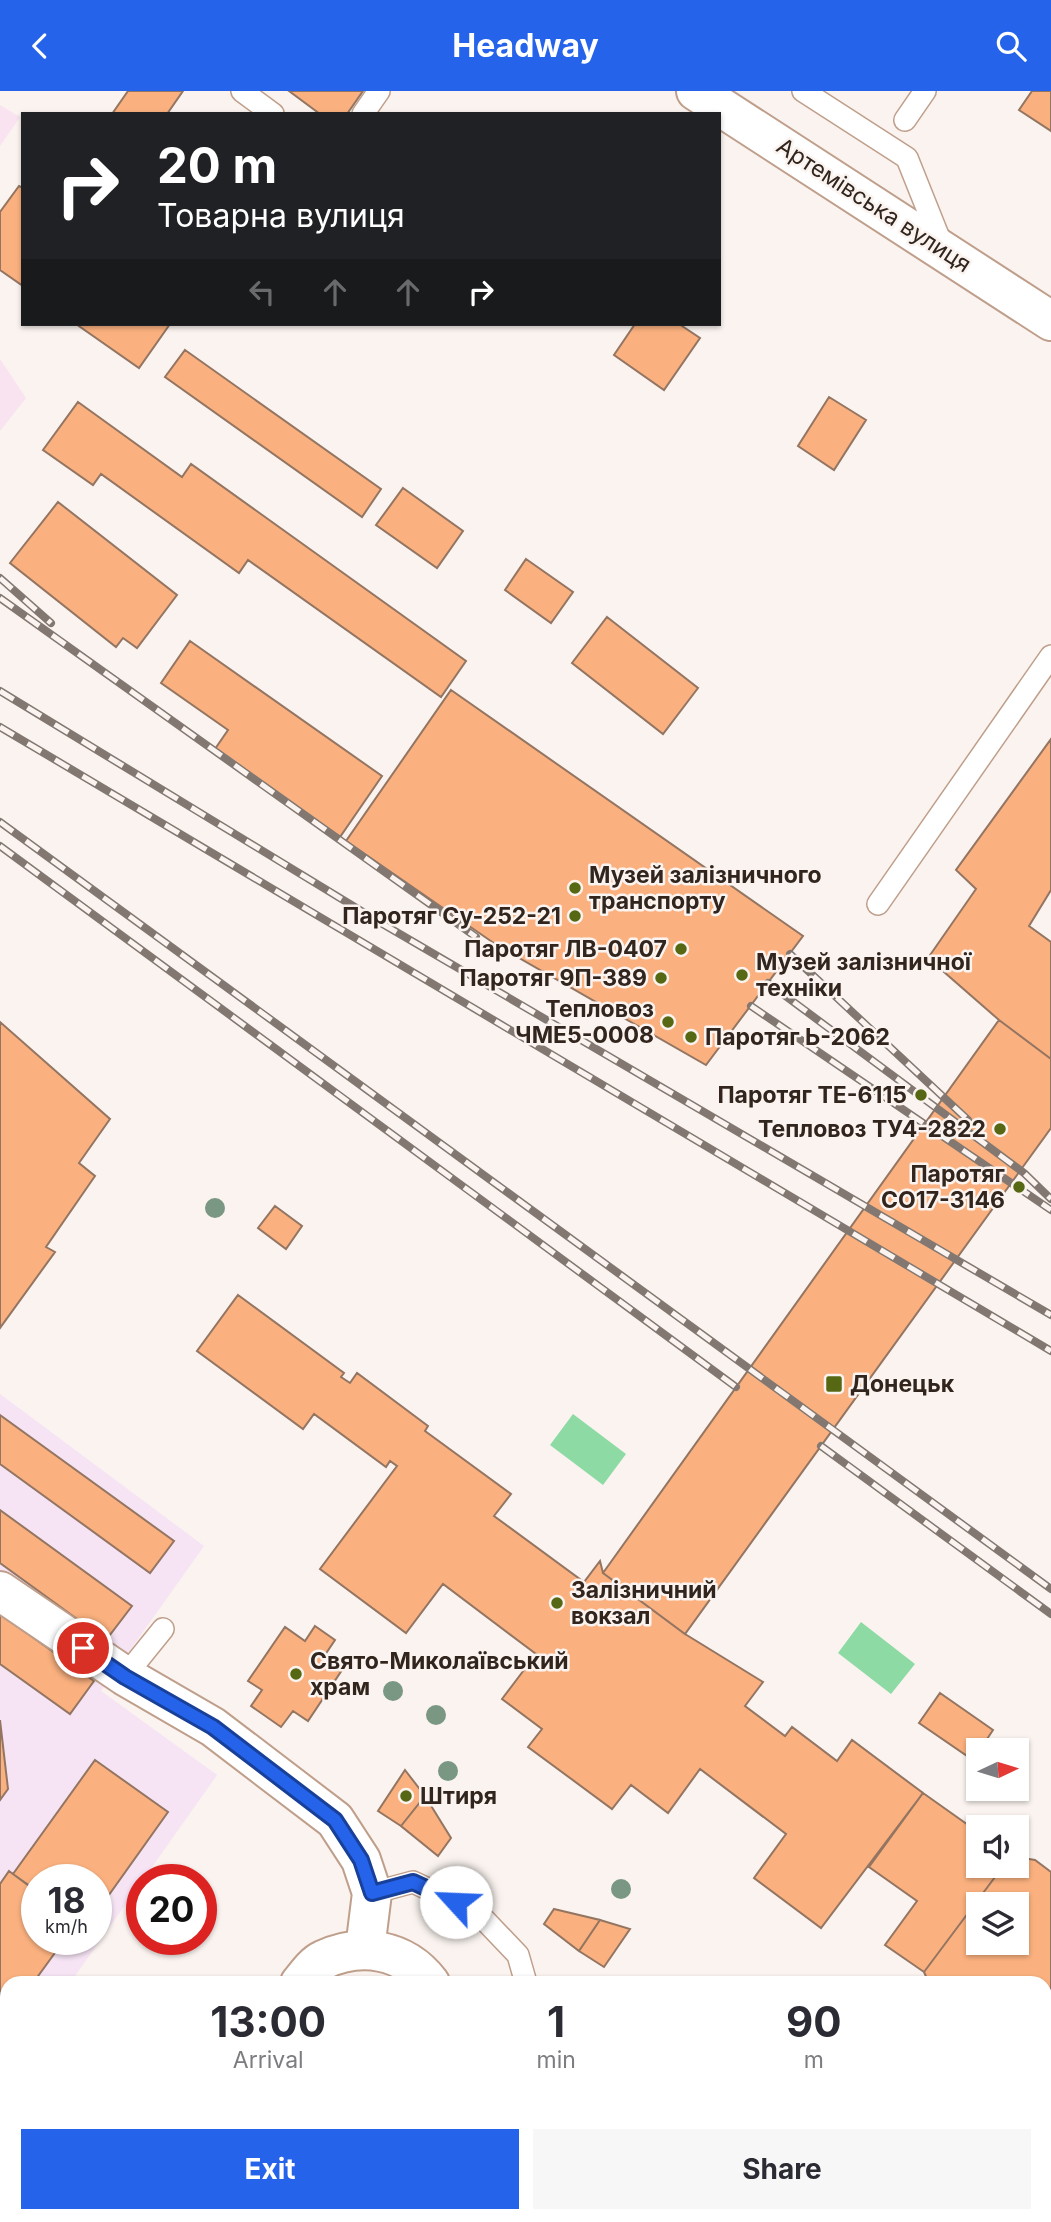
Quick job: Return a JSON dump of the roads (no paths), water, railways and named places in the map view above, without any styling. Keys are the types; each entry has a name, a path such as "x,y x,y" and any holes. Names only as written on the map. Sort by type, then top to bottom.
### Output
{"main road":[{"name":"Артемівська вулиця","path":"696,91 1051,321"},
{"path":"0,1591 125,1677 213,1727 335,1820 361,1860 372,1893 365,1949"},
{"path":"307,1976 321,1961 365,1949 391,1953 425,1976"}],"lane":[{"path":"242,91 271,112"},
{"path":"364,112 379,91"},
{"path":"803,91 907,159 944,250"},
{"path":"905,120 925,91"},
{"path":"878,904 1051,656"},
{"path":"125,1677 163,1629"},
{"path":"372,1893 413,1882 477,1912 518,1955 524,1976"}],"railway":[{"path":"0,578 51,623"},
{"path":"0,598 476,937"},
{"path":"0,691 381,923 1051,1315"},
{"path":"0,727 1051,1351"},
{"path":"0,822 1051,1589"},
{"path":"0,846 736,1387"},
{"path":"790,954 968,1120"},
{"path":"768,983 1024,1173 1051,1199"},
{"path":"751,1006 1051,1210"},
{"path":"821,1446 1051,1614"}],"place":[{"name":"Музей залізничного транспорту","path":"575,888"},
{"name":"Паротяг Су-252-21","path":"575,916"},
{"name":"Паротяг ЛВ-0407","path":"681,949"},
{"name":"Музей залізничної техніки","path":"742,975"},
{"name":"Паротяг 9П-389","path":"661,978"},
{"name":"Тепловоз ЧМЕ5-0008","path":"668,1022"},
{"name":"Паротяг Ь-2062","path":"691,1037"},
{"name":"Паротяг ТЕ-6115","path":"921,1095"},
{"name":"Тепловоз ТУ4-2822","path":"1000,1129"},
{"name":"Паротяг СО17-3146","path":"1019,1187"},
{"name":"Донецьк","path":"834,1384"},
{"name":"Залізничний вокзал","path":"557,1603"},
{"name":"Свято-Миколаївський храм","path":"296,1674"},
{"name":"Штиря","path":"406,1796"}]}
